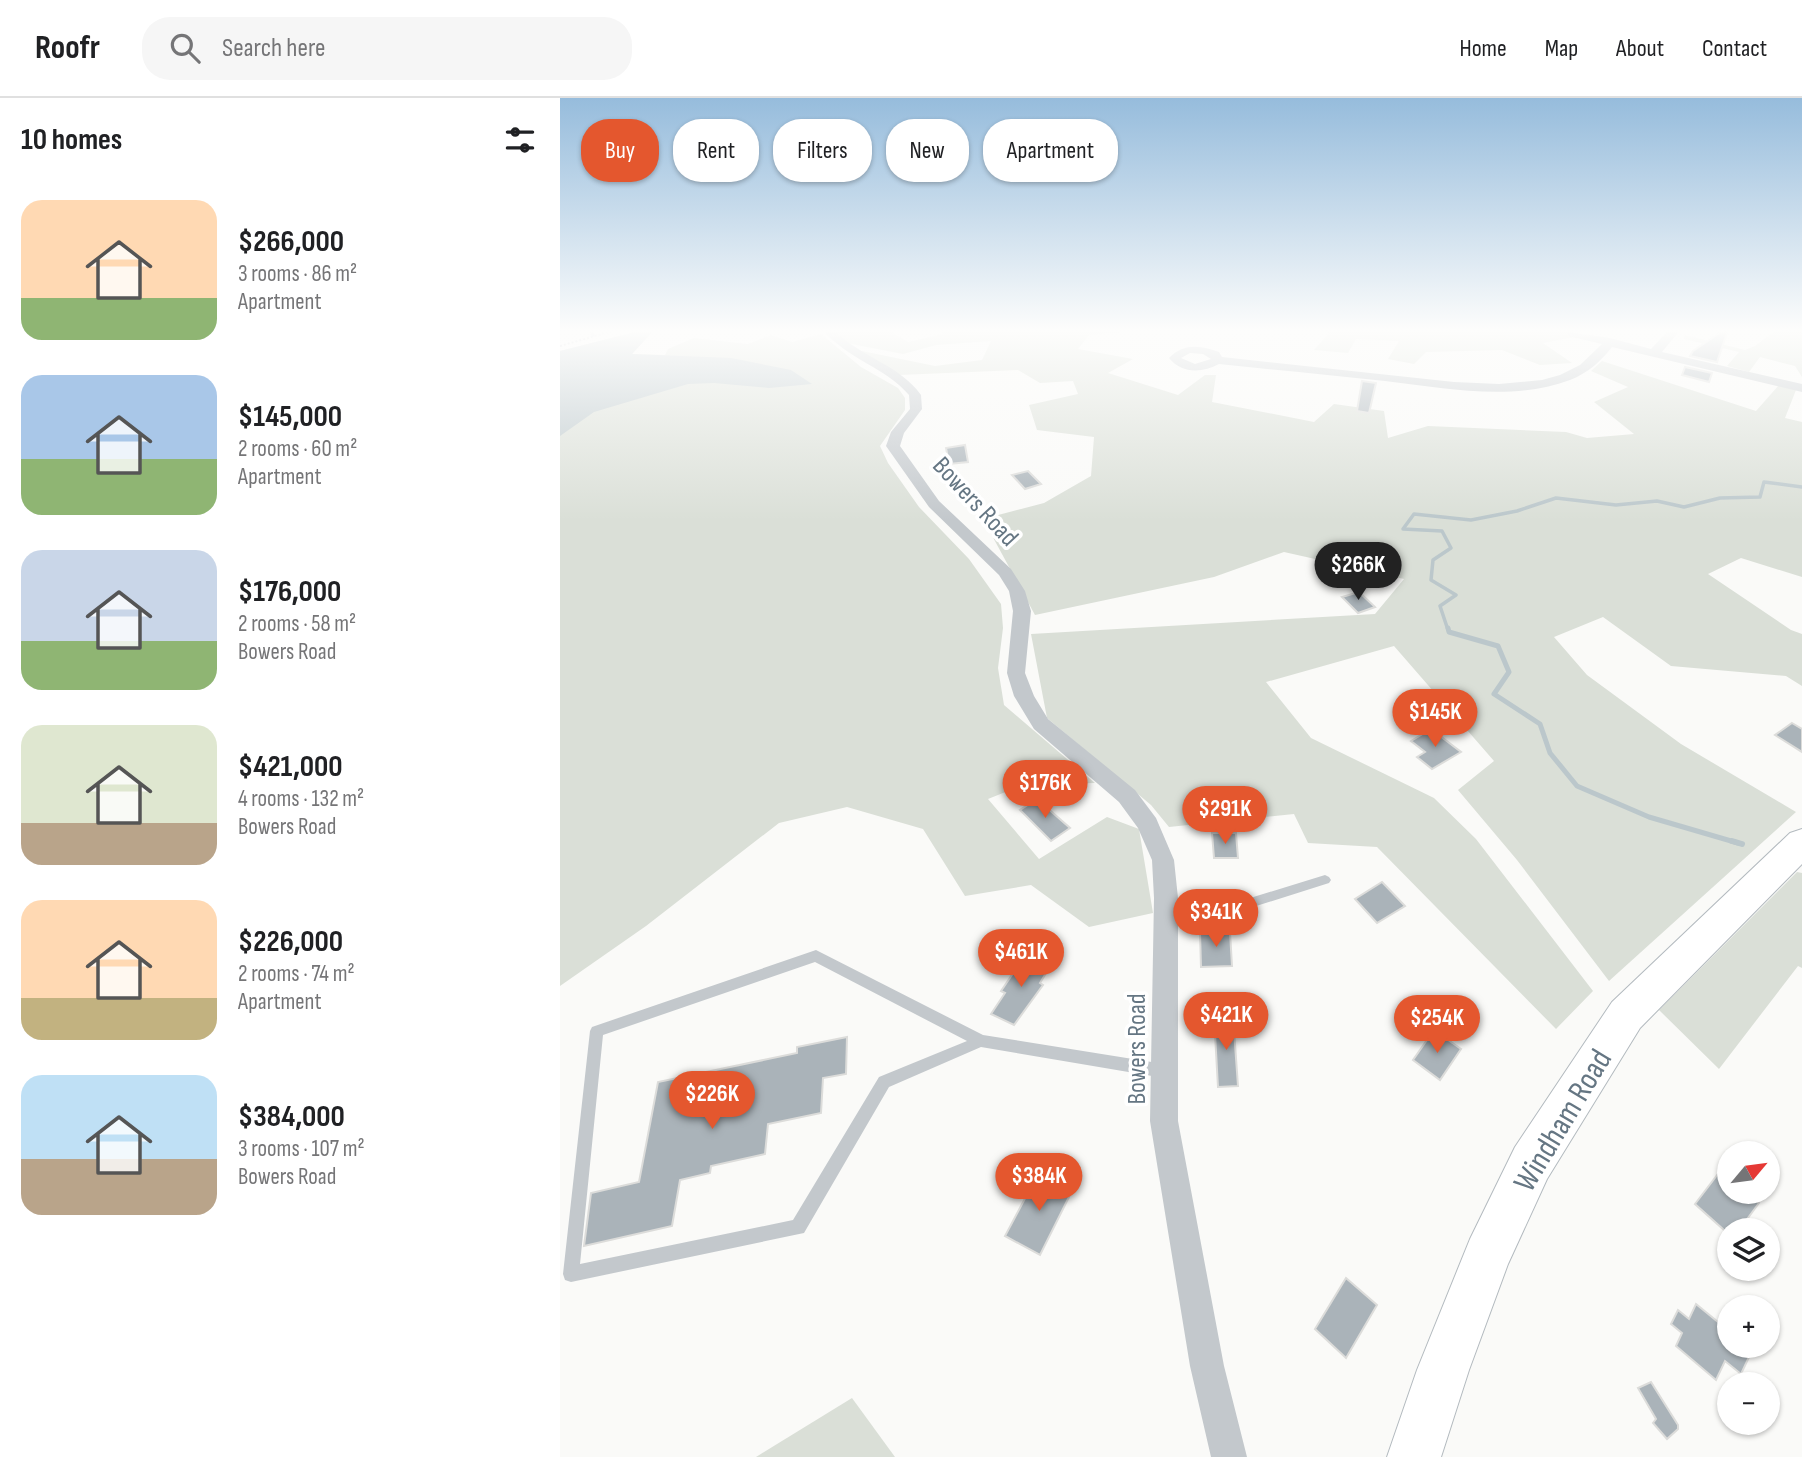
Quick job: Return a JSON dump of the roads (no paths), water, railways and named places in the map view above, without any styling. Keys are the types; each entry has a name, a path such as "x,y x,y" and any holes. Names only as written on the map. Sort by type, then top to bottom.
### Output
{"street":[{"name":"Bowers Road","path":"914,393 916,409 898,432 893,446 934,504 1005,572 1017,591 1022,611 1016,673 1024,696 1041,724 1127,796 1149,824 1163,860 1166,1135 1207,1366 1230,1457"},
{"name":"Windham Road","path":"1414,1457 1443,1370 1487,1256 1531,1163 1577,1090 1626,1015 1802,842"}],"lane":[{"path":"1165,911 1234,908 1325,880"},
{"path":"981,1041 884,1082 798,1227 571,1275 597,1031 816,956 981,1041 1164,1071"}],"waterway":[{"path":"1448,630 1440,606 1456,595 1431,580 1433,560 1451,548 1442,531 1403,529 1414,514 1471,520 1517,511 1556,498 1616,505 1657,501 1684,507 1720,498 1760,497 1764,482 1802,487"},
{"path":"1448,628 1449,632 1498,646 1509,672 1494,694 1540,724 1550,753 1577,786 1649,817 1738,843"},
{"path":"1732,841 1742,844"}]}
